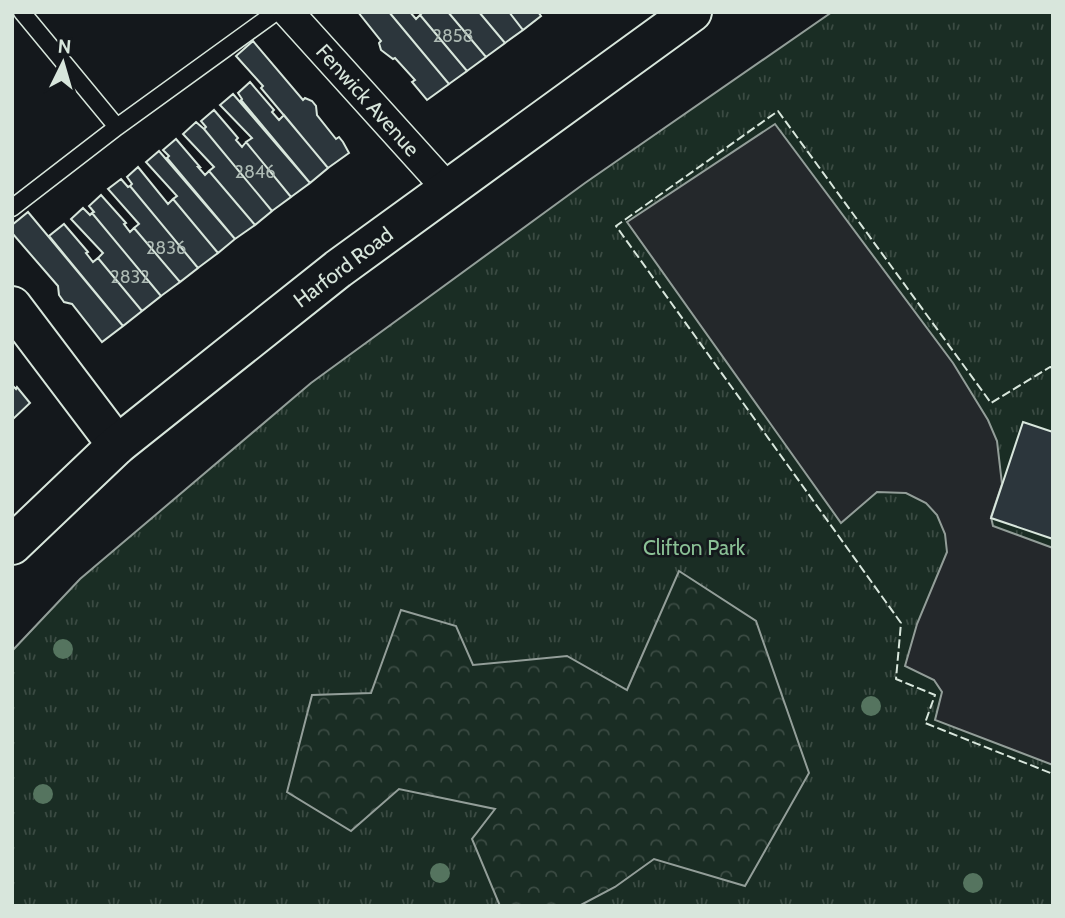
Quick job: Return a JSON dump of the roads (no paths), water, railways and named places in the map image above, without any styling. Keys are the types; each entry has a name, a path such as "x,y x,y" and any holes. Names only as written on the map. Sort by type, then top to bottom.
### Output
{"main road":[{"name":"Harford Road","path":"12,545 117,445 338,269 692,12"},
{"path":"12,306 117,445"}],"street":[{"name":"Fenwick Avenue","path":"288,12 447,188"}],"lane":[{"path":"22,12 117,127"},
{"path":"12,208 117,127 276,12"}],"park label":[{"name":"Clifton Park","path":"694,547"}]}
